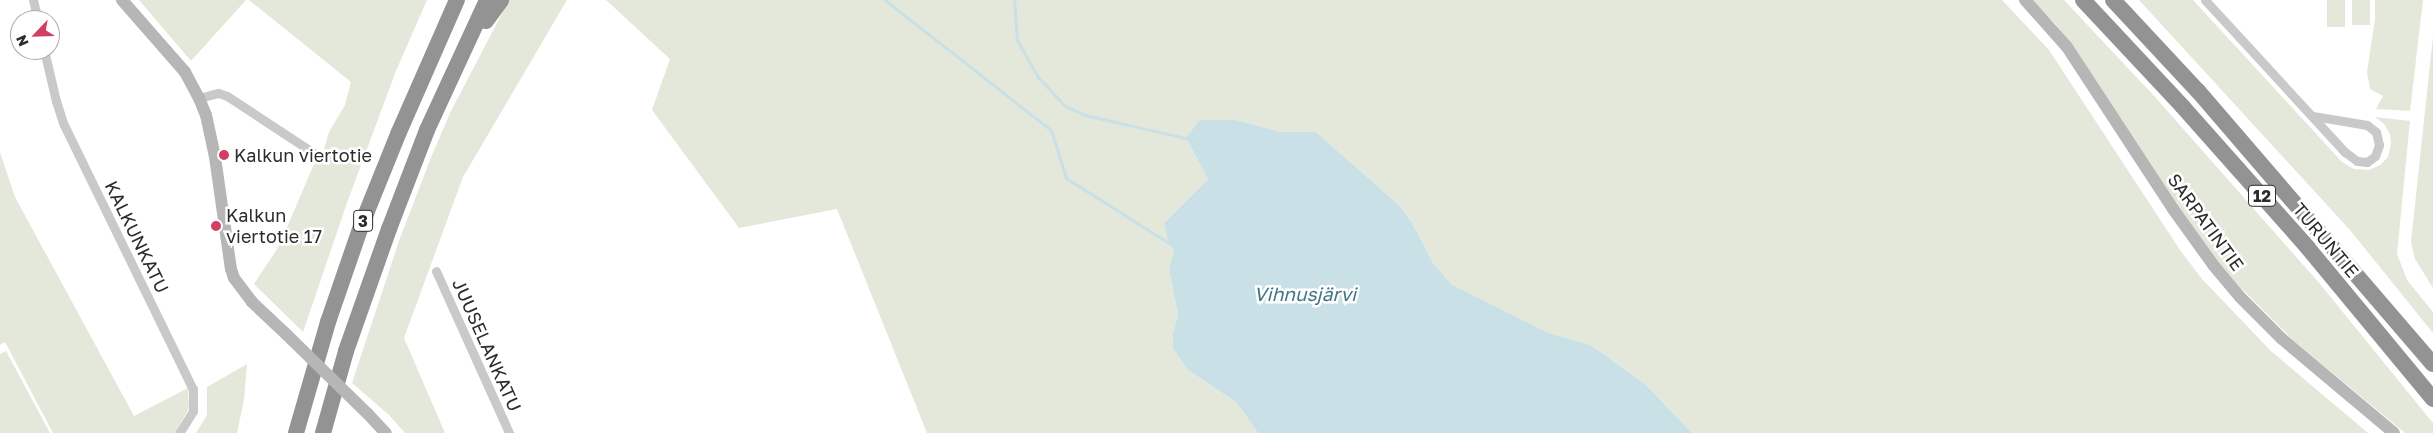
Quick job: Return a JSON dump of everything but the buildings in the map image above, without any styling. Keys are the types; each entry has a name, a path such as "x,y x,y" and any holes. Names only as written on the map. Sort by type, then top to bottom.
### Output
{"highway":[{"name":"3","path":"323,433 346,351 389,229 458,60 487,0"},
{"path":"458,60 501,0"},
{"name":"TURUNTIE","path":"2083,0 2183,107 2308,248 2433,399"},
{"name":"TURUNTIE","path":"2113,0 2198,91 2433,364"},
{"name":"3","path":"296,433 328,322 361,226 453,5"}],"main road":[{"path":"122,0 185,72 200,98 206,115 214,157 234,278 252,302 386,433"},
{"name":"SARPATINTIE","path":"2025,0 2067,47 2173,209 2214,266 2240,298 2282,339 2394,433"}],"street":[{"path":"2204,0 2345,152 2357,161 2367,162 2375,156 2379,145 2376,132 2367,125 2313,116"},
{"name":"KALKUNKATU","path":"46,60 64,125 193,388 193,411 179,433"},
{"path":"200,98 218,93 227,96 320,157"},
{"name":"JUUSELANKATU","path":"436,271 509,433"}],"shaded area":[{"path":"139,0 246,0 191,61"},
{"path":"249,0 427,0 396,71 348,200 303,332 254,284 279,246 314,164 320,162 329,132 345,105 351,82"},
{"path":"509,0 567,0 463,177 404,338 445,433 405,433 389,415 352,383 400,238 432,155 451,111"},
{"path":"606,0 2002,0 2049,50 2180,250 2202,279 2271,351 2368,433 1692,433 1645,384 1591,345 1549,333 1451,284 1433,263 1412,223 1400,206 1316,132 1281,132 1236,120 1186,138 1208,179 1164,223 1174,250 1169,269 1178,315 1173,333 1188,370 1237,403 1258,433 927,433 837,209 739,228 652,110 670,59"},
{"path":"2032,0 2064,0 2156,98 2320,284 2433,423 2433,433 2405,433 2294,341 2227,274 2197,237 2079,56 2056,25"},
{"path":"2139,0 2193,0 2342,162 2354,169 2369,170 2380,165 2388,157 2391,144 2390,134 2384,124 2375,117 2410,121 2397,254 2407,280 2433,312 2433,333 2350,230"},
{"path":"2327,0 2345,0 2345,27 2327,27"},
{"path":"2352,0 2370,0 2370,25 2352,25"},
{"path":"2375,0 2423,0 2410,111 2376,109 2383,96 2370,89 2367,72 2375,19"},
{"path":"2433,36 2433,288 2415,259 2411,242"},
{"path":"0,152 15,197 134,416 188,388 189,408 175,433 53,433 5,342 0,345"},
{"path":"6,351 50,433 0,433 0,354"},
{"path":"247,364 244,400 237,433 196,433 207,415 207,387"}],"water":[{"name":"Vihnusjärvi","path":"1200,120 1236,120 1281,132 1316,132 1400,206 1412,223 1433,263 1451,284 1549,333 1591,345 1645,384 1692,433 1258,433 1237,403 1188,370 1173,348 1173,333 1178,315 1169,269 1174,250 1169,243 1164,223 1208,179 1186,138"}],"waterway":[{"path":"885,0 1051,130 1066,178 1169,243"},
{"path":"1014,0 1017,40 1038,77 1065,106 1085,115 1190,139"}],"place":[{"name":"Kalkun viertotie","path":"224,155"},
{"name":"Kalkun viertotie 17","path":"216,226"}]}
